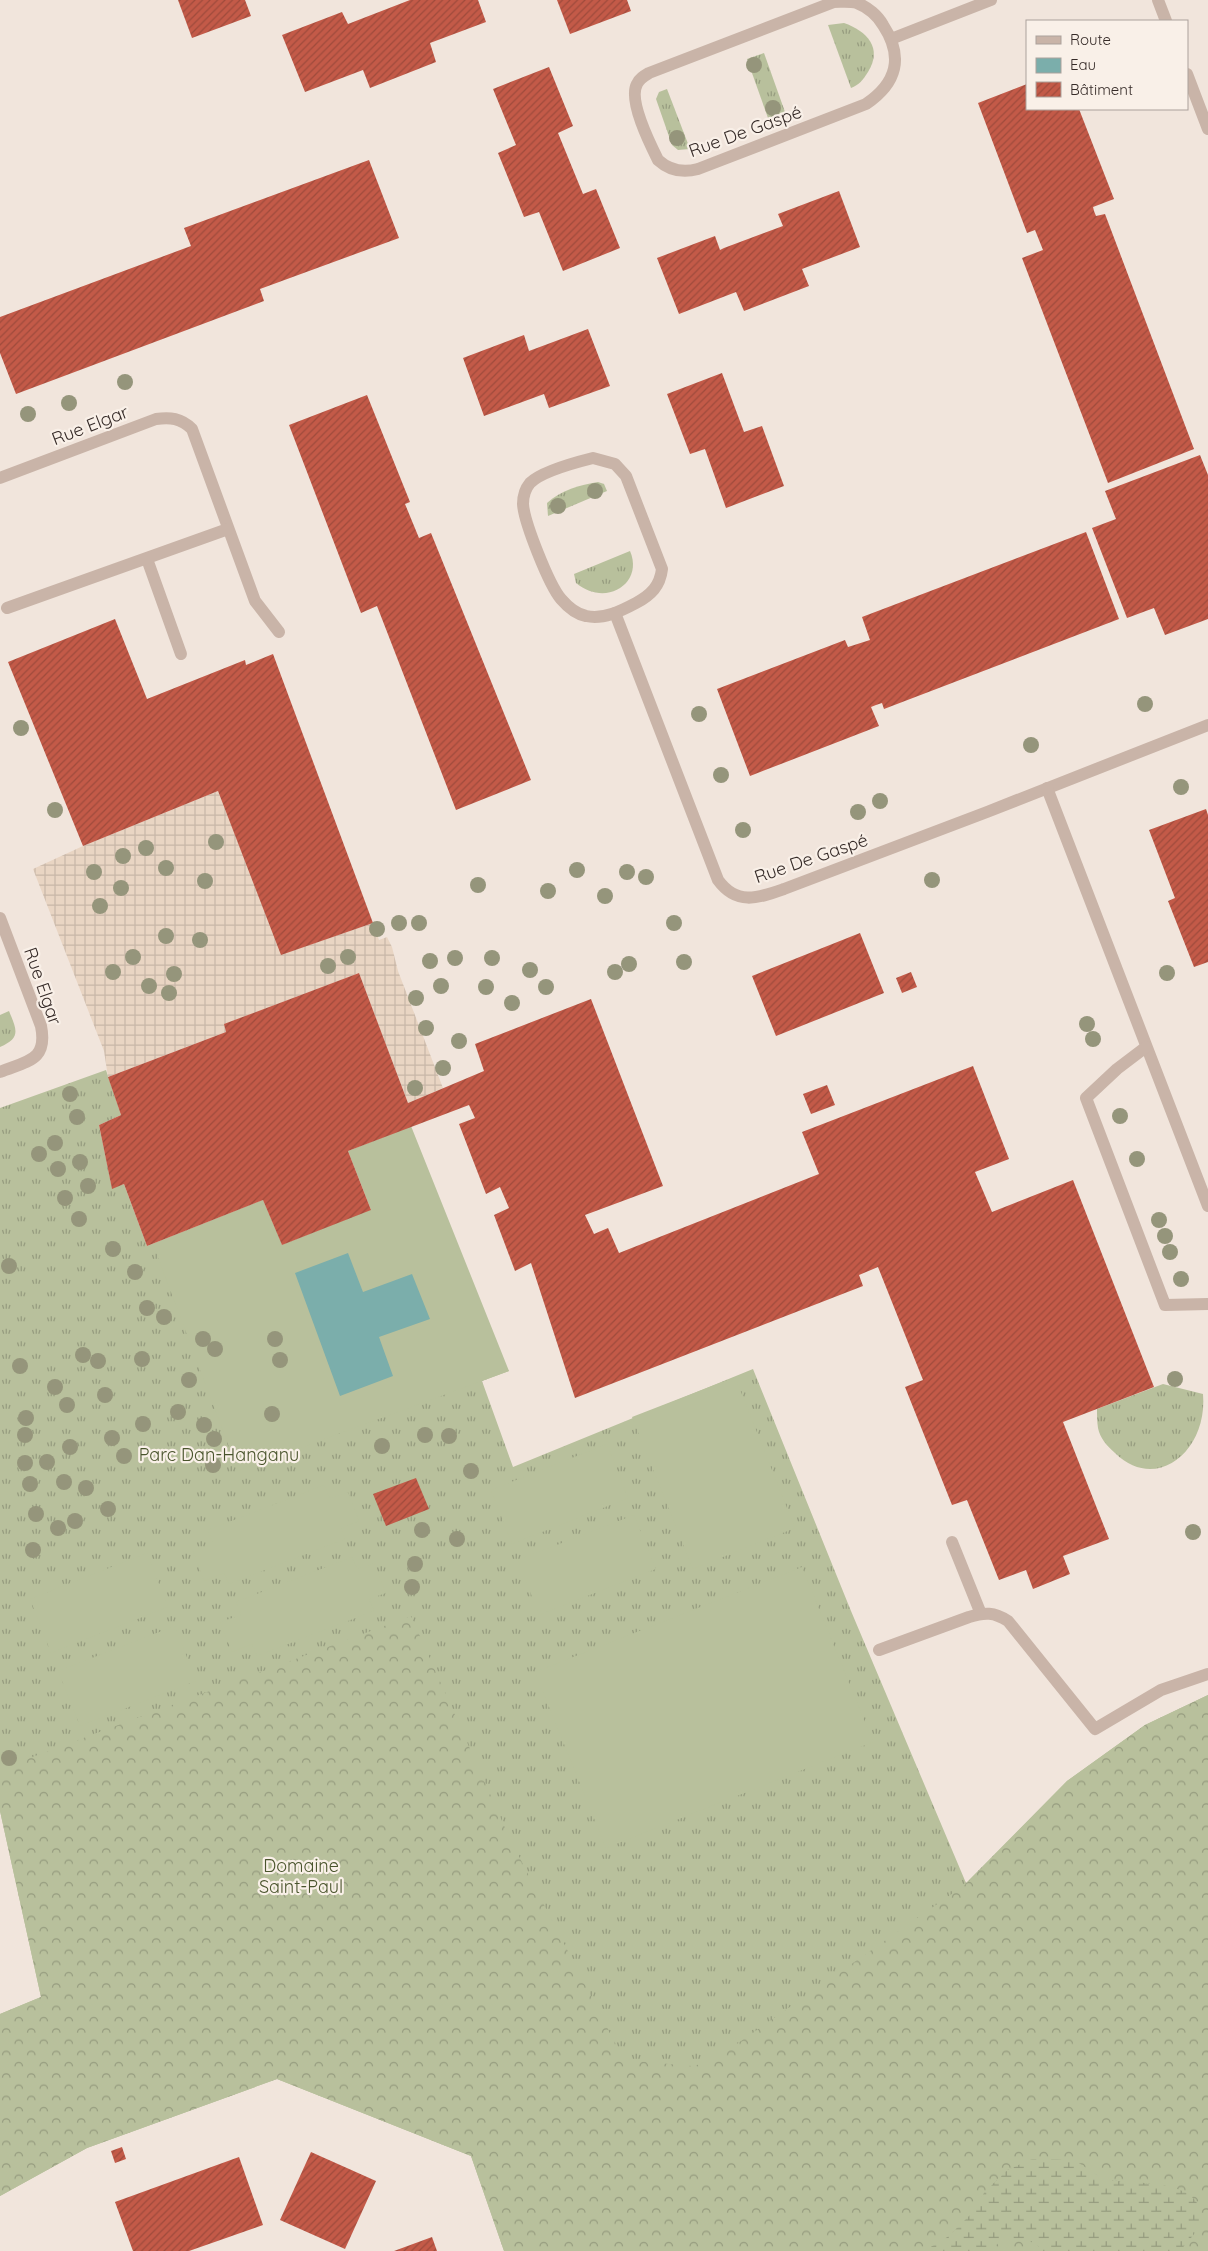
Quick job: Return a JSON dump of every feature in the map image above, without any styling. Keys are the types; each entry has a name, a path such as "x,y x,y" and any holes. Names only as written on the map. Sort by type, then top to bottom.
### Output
{"street":[{"path":"892,39 991,0"},
{"path":"1158,0 1166,20"},
{"name":"Rue De Gaspé","path":"834,2 859,4 871,11 879,19 892,39 895,50 895,68 884,89 866,104 688,172 675,171 658,160 635,102 634,93 637,84 648,73 834,2"},
{"path":"1188,77 1208,129"},
{"name":"Rue Elgar","path":"0,478 156,419 168,417 178,419 192,428 228,529"},
{"path":"593,458 608,460 615,464 626,476 662,569 661,580 655,590 645,598 615,613 601,616 585,616 573,610 560,598 548,575 528,524 523,505 524,492 530,483 539,477 593,458"},
{"path":"7,608 228,529 254,601 279,632"},
{"path":"147,559 181,654"},
{"name":"Rue De Gaspé","path":"615,613 718,880 725,890 746,898 769,894 1208,725"},
{"path":"1047,788 1208,1206"},
{"name":"Rue Elgar","path":"0,918 43,1038 42,1049 36,1056 0,1072"},
{"path":"1146,1047 1117,1069 1086,1098 1165,1305 1208,1304"},
{"path":"952,1542 980,1614"},
{"path":"879,1650 980,1614 997,1614 1008,1621 1095,1729 1161,1690 1208,1674"}],"green space":[{"path":"844,23 866,36 873,48 874,55 868,72 861,82 851,88 828,25"},
{"path":"764,53 785,112 768,118 747,59"},
{"path":"667,89 690,149 678,150 672,145 656,99 659,92"},
{"path":"598,482 604,484 607,491 548,516 547,503 552,498 571,489"},
{"path":"630,551 633,563 632,573 627,582 620,588 610,592 599,593 588,590 576,583 574,574"},
{"path":"9,1011 15,1028 14,1037 7,1044 0,1047 0,1015"},
{"name":"Parc Dan-Hanganu","path":"106,1070 121,1115 99,1125 112,1188 124,1184 147,1246 263,1200 282,1245 371,1209 509,1371 482,1381 513,1467 753,1369 851,1611 966,1883 1067,1781 1145,1725 1208,1695 1208,2251 504,2251 471,2156 277,2079 87,2148 0,2196 0,2014 41,1997 0,1811 0,1108"},
{"path":"411,1126 509,1371 238,1471 153,1244 263,1200 282,1245 371,1210 348,1151"},
{"path":"735,1377 795,1528 693,1569 632,1417"},
{"path":"1163,1384 1203,1394 1202,1414 1197,1433 1188,1448 1177,1460 1163,1467 1147,1469 1131,1465 1115,1453 1102,1438 1098,1428 1097,1409"},
{"path":"607,1444 628,1498 512,1544 491,1490"},
{"path":"324,1485 330,1498 348,1492 359,1521 341,1528 345,1539 229,1584 224,1573 204,1581 193,1551 213,1544 208,1530"},
{"path":"634,1515 656,1569 539,1615 518,1560"},
{"path":"147,1553 168,1607 51,1653 30,1599"},
{"path":"352,1557 357,1569 374,1563 386,1593 369,1599 374,1611 257,1656 252,1644 232,1652 220,1622 241,1615 236,1602"},
{"path":"802,1567 873,1742 606,1848 535,1672"},
{"name":"Domaine Saint-Paul","path":"411,1616 510,1839 624,2060 692,2066 711,2062 966,1884 1067,1781 1145,1725 1208,1695 1208,2251 1180,2251 1200,2225 1200,2212 1157,2184 1105,2180 1078,2163 1061,2159 1032,2159 1007,2170 984,2193 971,2214 949,2236 924,2251 504,2251 471,2156 277,2079 87,2148 0,2196 0,2014 41,1997 0,1811 0,1769"},
{"path":"175,1626 196,1681 80,1726 58,1671"},
{"path":"1032,2159 1072,2161 1108,2180 1167,2186 1182,2190 1193,2198 1199,2208 1199,2227 1180,2251 1043,2251 1029,2241 1010,2239 999,2242 991,2251 924,2251 949,2236 971,2214 984,2193 1007,2170"},
{"path":"1020,2238 1041,2248 1043,2251 991,2251 999,2242"}],"shaded area":[{"path":"218,791 282,954 373,923 379,940 387,937 392,947 398,971 443,1088 408,1103 359,973 225,1024 226,1032 108,1077 104,1051 33,869 83,846"}],"water":[{"path":"348,1253 363,1292 412,1274 430,1319 379,1337 393,1376 340,1396 295,1273"}],"building":[{"path":"178,0 245,0 251,16 192,38"},
{"path":"410,0 478,0 486,22 430,43 436,62 370,88 363,70 305,92 282,35 342,12 348,24"},
{"path":"557,0 627,0 631,11 570,34"},
{"path":"549,67 573,126 558,133 583,194 596,189 620,248 563,271 539,212 524,217 498,153 516,145 493,89"},
{"path":"1026,84 1026,110 1079,110 1114,199 1093,207 1094,211 1096,216 1105,214 1194,449 1108,483 1022,258 1043,250 1035,230 1027,233 978,103"},
{"path":"369,160 399,238 260,289 264,301 16,394 0,353 0,317 191,246 184,228"},
{"path":"839,191 860,247 802,269 809,286 744,311 736,292 679,314 657,258 715,236 720,250 783,226 778,214"},
{"path":"588,329 610,386 549,408 544,394 484,416 463,358 524,335 529,351"},
{"path":"722,373 744,432 762,426 784,486 726,508 705,449 690,454 667,394"},
{"path":"367,395 410,502 405,504 419,538 431,533 531,780 456,810 377,606 361,613 289,425"},
{"path":"1200,455 1208,475 1208,619 1165,635 1154,608 1127,618 1092,528 1116,519 1105,491"},
{"path":"1086,532 1119,619 884,709 882,703 871,707 879,726 750,776 717,689 845,640 848,647 870,640 862,617"},
{"path":"115,619 147,699 245,660 246,665 273,654 373,923 281,955 218,791 83,846 8,662"},
{"path":"1206,809 1208,815 1208,962 1194,967 1168,901 1175,898 1149,830"},
{"path":"860,933 884,993 776,1036 752,976"},
{"path":"911,972 917,987 902,993 896,978"},
{"path":"359,973 408,1103 484,1071 475,1044 591,999 663,1186 585,1215 594,1234 608,1228 619,1253 819,1174 802,1132 973,1066 1009,1159 975,1172 992,1212 1073,1180 1154,1387 1063,1422 1109,1539 1063,1556 1070,1574 1033,1589 1026,1570 999,1580 967,1500 952,1505 905,1387 923,1380 878,1267 859,1275 863,1286 575,1398 531,1263 515,1271 494,1215 509,1208 500,1187 486,1194 459,1124 475,1118 469,1105 348,1151 371,1210 282,1245 263,1200 147,1246 124,1184 112,1189 99,1125 121,1115 108,1077 226,1032 224,1024"},
{"path":"827,1085 835,1105 811,1114 803,1094"},
{"path":"416,1478 429,1509 386,1526 373,1494"},
{"path":"122,2147 126,2159 115,2163 111,2151"},
{"path":"311,2152 376,2181 345,2249 280,2220"},
{"path":"239,2157 263,2225 189,2251 133,2251 115,2202"},
{"path":"432,2237 437,2251 394,2251"}]}
